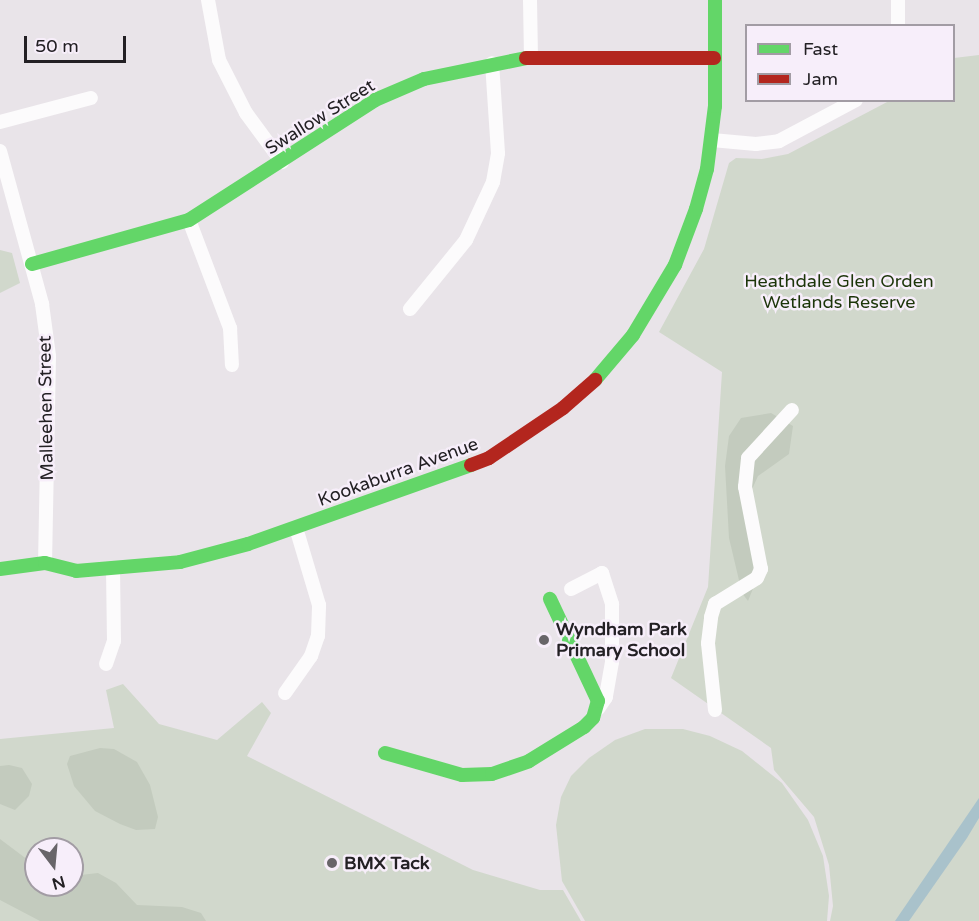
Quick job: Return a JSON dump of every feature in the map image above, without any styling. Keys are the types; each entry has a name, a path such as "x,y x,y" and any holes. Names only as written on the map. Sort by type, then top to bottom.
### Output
{"street":[{"path":"208,0 219,60 246,113 282,162"},
{"path":"530,0 531,57"},
{"name":"Kookaburra Avenue","path":"0,569 45,563 76,571 180,562 296,528 489,458 531,433 597,378 633,334 675,264 696,209 712,140 715,0"},
{"path":"898,0 898,24"},
{"name":"Swallow Street","path":"32,264 189,220 375,100 424,80 492,63 531,57 714,58"},
{"path":"410,309 466,240 493,182 498,153 492,63"},
{"path":"0,122 91,98"},
{"path":"712,140 756,144 779,141 852,102"},
{"name":"Malleehen Street","path":"0,151 32,264 49,356 45,563"},
{"path":"189,220 230,328 232,365"},
{"path":"715,710 708,643 711,617 716,604 758,578 761,569 745,487 748,458 792,410"},
{"path":"285,693 311,656 318,636 319,605 296,528"},
{"path":"106,664 114,641 113,569"},
{"path":"385,753 462,775 492,774 529,761 573,736 606,697 612,662 612,604 602,573 571,589"},
{"path":"550,599 594,690 598,709"}],"green space":[{"name":"Heathdale Glen Orden Wetlands Reserve","path":"979,55 979,921 830,921 833,906 829,865 814,817 774,770 771,748 671,678 708,587 722,372 659,332 704,249 729,163 736,158 762,159 788,154 887,102 955,102 955,58"},
{"path":"0,250 12,253 20,283 0,293"},
{"path":"123,684 159,724 217,740 262,702 271,713 247,756 473,870 540,890 563,890 581,921 0,921 0,739 114,728 106,690"},
{"path":"645,729 683,729 710,736 742,751 782,783 808,820 823,856 829,896 827,921 585,921 562,881 556,825 561,797 571,776 589,758 615,740"}],"shaded area":[{"path":"771,413 793,426 789,454 758,476 749,496 748,535 754,564 754,586 748,601 742,593 729,538 725,466 729,436 741,418"},
{"path":"100,748 114,749 137,762 150,785 158,817 155,829 136,830 95,811 74,786 67,764 70,756"},
{"path":"9,765 22,768 32,784 29,796 15,810 0,804 0,766"},
{"path":"0,839 24,857 24,897 84,897 84,875 98,873 116,883 137,905 182,907 201,913 206,921 40,921 0,900"}],"water":[{"path":"979,798 979,818 967,838 909,921 895,921"}],"traffic: fast":[{"path":"595,380 633,335 675,265 696,209 707,169 715,106 715,0"},
{"path":"32,264 189,220 375,100 424,79 526,58"},
{"path":"0,569 45,563 76,571 180,562 248,544 471,465"},
{"path":"385,753 462,775 492,774 529,761 584,727 593,718 598,701 550,599"}],"traffic: jam":[{"path":"526,58 714,58"},
{"path":"471,465 489,458 563,408 595,380"}],"place":[{"name":"Wyndham Park Primary School","path":"544,640"},
{"name":"BMX Tack","path":"332,863"}]}
